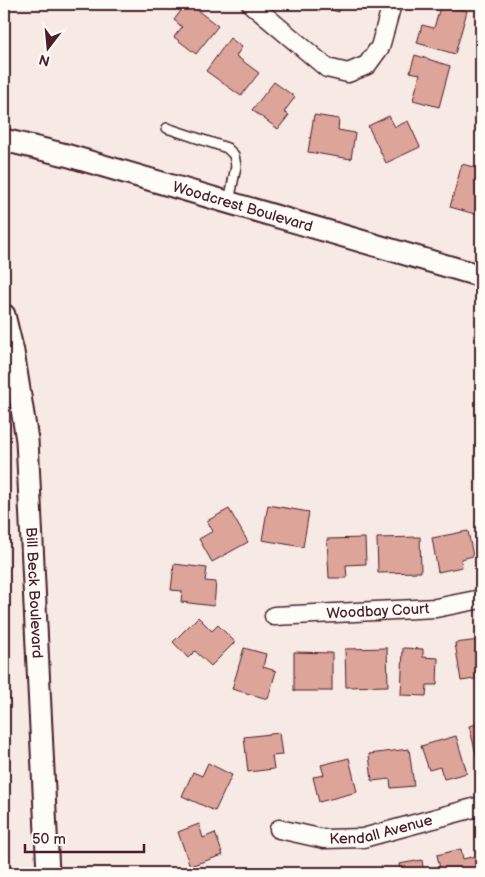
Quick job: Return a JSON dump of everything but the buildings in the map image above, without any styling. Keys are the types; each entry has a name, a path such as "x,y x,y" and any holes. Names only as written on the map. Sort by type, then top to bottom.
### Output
{"street":[{"path":"251,4 327,68 348,73 367,65 380,47 392,4"},
{"name":"Woodcrest Boulevard","path":"4,140 66,155 481,276"},
{"name":"Bill Beck Boulevard","path":"4,315 13,352 27,440 48,873"},
{"name":"Woodbay Court","path":"274,616 436,608 481,599"},
{"name":"Kendall Avenue","path":"278,829 324,839 363,838 481,806"}],"lane":[{"path":"167,128 227,148 234,155 236,166 229,202"}]}
